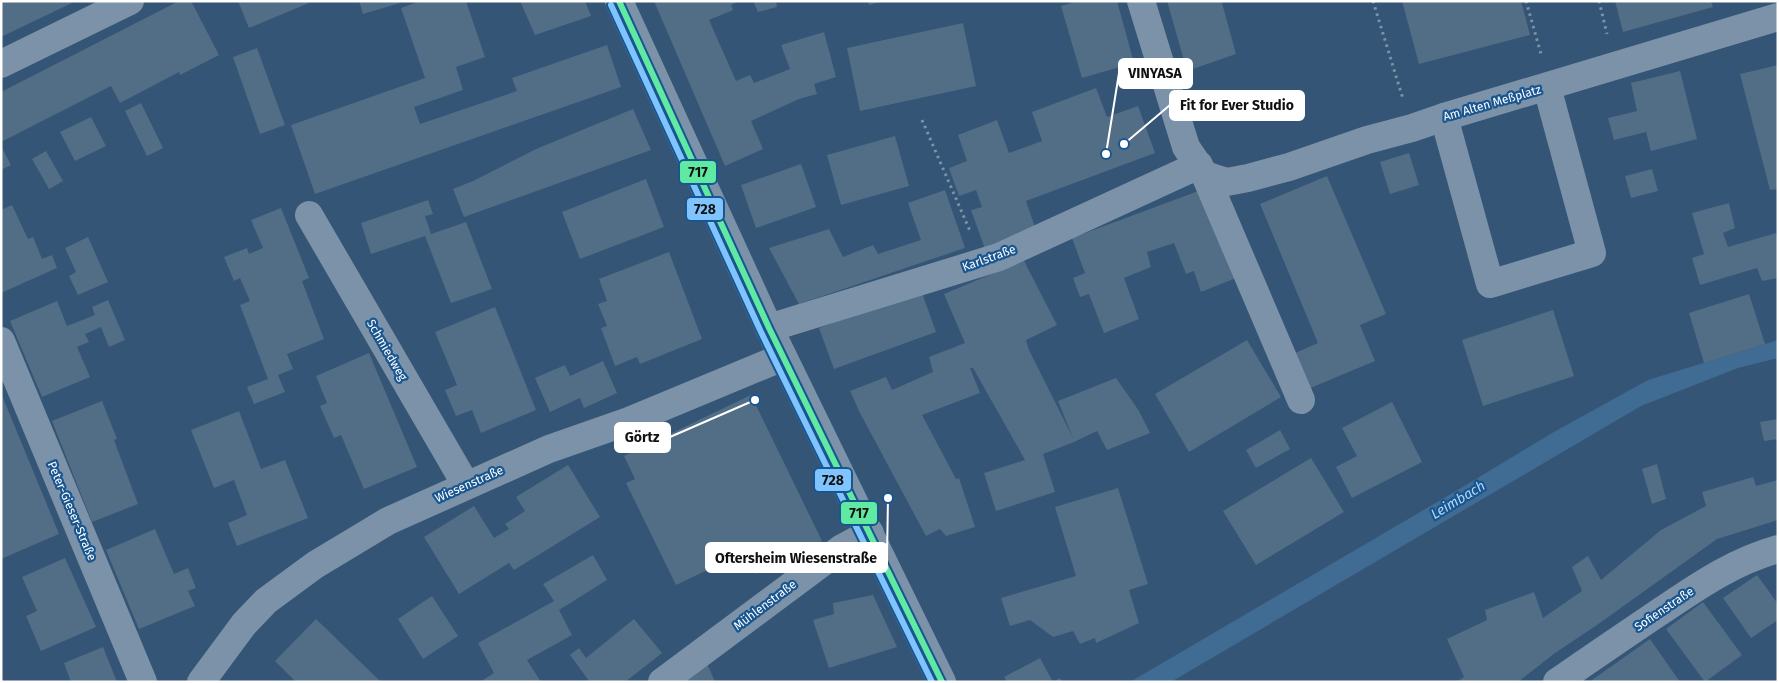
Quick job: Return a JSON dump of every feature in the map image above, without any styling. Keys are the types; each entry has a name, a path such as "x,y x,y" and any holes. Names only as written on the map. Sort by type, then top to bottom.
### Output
{"street":[{"path":"1,64 130,1"},
{"path":"619,1 769,328 942,682"},
{"path":"1141,1 1186,147 1202,170 1301,400"},
{"name":"Am Alten Meßplatz","path":"1202,170 1227,182 1248,178 1289,167 1367,140 1412,128 1778,16"},
{"path":"1444,117 1490,284 1592,253 1548,86"},
{"name":"Karlstraße","path":"769,328 999,257 1171,176 1202,170"},
{"name":"Schmiedweg","path":"308,215 466,485"},
{"name":"Peter-Gieser-Straße","path":"1,341 143,682"},
{"name":"Wiesenstraße","path":"201,682 244,624 266,601 331,555 388,521 549,449 629,420 783,357"},
{"name":"Mühlenstraße","path":"662,682 842,548 870,533"},
{"name":"Sofienstraße","path":"1557,682 1705,582 1735,564 1759,554 1778,549"}],"path":[{"path":"1373,1 1412,128"},
{"path":"1526,1 1548,86"},
{"path":"922,120 983,262"}],"water":[{"name":"Leimbach","path":"1778,340 1778,358 1738,368 1641,406 1171,682 1130,682 1552,433 1648,380"}],"building":[{"path":"1,1 76,1 1,37"},
{"path":"179,1 191,1 219,55 180,75 179,72 120,103 111,86 1,142 1,92"},
{"path":"238,1 309,1 309,3 249,28"},
{"path":"359,1 400,1 400,3 363,14"},
{"path":"420,1 466,1 485,57 456,67 463,90 414,107 420,124 517,91 512,78 607,45 621,87 315,194 291,125 425,78 401,8"},
{"path":"520,1 585,1 591,16 535,35"},
{"path":"654,1 739,1 731,5 733,10 709,20 736,81 750,75 754,83 790,69 781,45 824,32 836,77 814,84 817,94 799,99 751,121 763,149 725,166"},
{"path":"753,1 776,1 777,7 758,12"},
{"path":"868,1 880,1 880,2 869,5"},
{"path":"1078,1 1117,1 1134,63 1082,78 1061,6"},
{"path":"1167,1 1226,1 1222,3 1236,54 1187,71"},
{"path":"1402,1 1521,1 1530,35 1419,64"},
{"path":"1615,1 1711,1 1713,7 1623,32"},
{"path":"963,23 976,86 860,111 847,48"},
{"path":"257,48 285,125 260,134 233,57"},
{"path":"1778,65 1778,189 1770,190 1740,74"},
{"path":"1680,71 1697,139 1651,151 1646,132 1614,140 1608,118 1637,111 1631,83"},
{"path":"1096,88 1107,117 1138,106 1155,153 1026,201 1036,230 985,249 971,210 982,207 976,190 959,196 949,168 967,161 958,135 997,120 1009,153 1042,141 1032,112"},
{"path":"141,103 163,148 147,156 125,111"},
{"path":"633,109 651,150 464,217 453,189 536,149"},
{"path":"91,117 106,146 75,161 60,132"},
{"path":"895,136 909,186 841,205 827,155"},
{"path":"1,146 11,165 1,170"},
{"path":"46,151 63,181 49,189 32,159"},
{"path":"1409,153 1419,185 1390,194 1380,162"},
{"path":"801,164 816,207 756,228 741,185"},
{"path":"1652,169 1658,191 1631,198 1625,176"},
{"path":"1327,176 1386,314 1360,325 1375,361 1308,389 1293,354 1318,343 1260,204"},
{"path":"646,179 664,227 580,259 562,212"},
{"path":"945,190 965,248 799,304 769,248 829,229 843,257 873,245 878,254 921,240 908,203"},
{"path":"1201,190 1236,278 1201,292 1194,271 1186,274 1174,243 1147,252 1151,267 1124,278 1139,319 1104,333 1089,294 1080,297 1073,278 1085,273 1072,238"},
{"path":"428,200 433,214 425,216 431,234 466,222 492,289 451,303 425,236 371,254 361,223"},
{"path":"1729,203 1735,228 1723,233 1728,247 1776,233 1778,237 1778,278 1762,281 1757,268 1700,285 1692,258 1704,254 1692,213"},
{"path":"12,205 28,239 33,237 42,259 52,255 57,268 1,293 1,210"},
{"path":"281,208 309,278 302,281 324,339 287,354 293,369 278,375 285,392 254,404 247,387 268,379 240,305 250,301 240,278 234,281 224,257 247,248 249,254 263,248 251,220"},
{"path":"88,237 108,282 78,295 69,276 76,272 65,248"},
{"path":"669,252 702,339 640,364 637,357 615,366 601,328 607,326 598,304 607,301 599,279"},
{"path":"1023,259 1057,325 1026,340 1029,350 1073,438 1058,401 1116,378 1139,411 1150,433 1107,450 1097,431 1043,454 1055,492 996,511 984,473 1025,460 973,368 970,368 980,393 922,415 956,479 959,478 975,527 946,536 940,529 926,536 850,391 886,377 892,390 933,372 929,357 965,343 944,294"},
{"path":"921,290 936,332 834,369 819,328"},
{"path":"1749,294 1765,344 1704,363 1689,313"},
{"path":"108,300 125,340 109,347 101,327 85,334 89,342 77,347 90,377 42,397 10,321 57,301 67,326 95,315 92,307"},
{"path":"495,307 536,410 481,433 472,410 456,416 445,390 457,385 435,332"},
{"path":"1553,310 1574,376 1483,406 1462,340"},
{"path":"1247,340 1281,397 1189,452 1155,394"},
{"path":"369,353 417,467 364,489 341,435 334,438 320,406 327,403 316,376"},
{"path":"603,361 617,393 584,408 580,398 550,412 535,378 565,365 570,376"},
{"path":"1,393 59,534 1,559 2,524"},
{"path":"751,395 822,541 756,574 745,552 676,585 626,483 635,479 624,456"},
{"path":"102,401 117,439 114,440 138,504 92,522 52,421"},
{"path":"1392,402 1422,462 1352,498 1336,467 1357,456 1342,428"},
{"path":"239,411 261,469 285,460 308,518 237,546 228,523 247,515 234,480 214,488 191,430"},
{"path":"1778,419 1778,439 1764,441 1760,422"},
{"path":"1280,430 1290,449 1256,468 1246,450"},
{"path":"1311,458 1344,512 1256,565 1223,511"},
{"path":"1657,464 1666,499 1652,504 1642,469"},
{"path":"568,465 600,517 514,570 509,563 459,594 424,537 474,506 494,538 509,529 505,524 525,511 516,497"},
{"path":"1753,477 1756,486 1778,480 1778,520 1717,539 1555,653 1518,682 1456,682 1464,677 1447,639 1487,620 1485,610 1534,592 1543,618 1582,591 1572,567 1588,556 1601,580 1661,530 1706,506 1702,492"},
{"path":"1118,488 1148,584 1129,590 1139,623 1096,643 1095,638 1080,644 1073,631 1053,637 1030,620 1010,626 1001,598 1076,576 1055,507"},
{"path":"155,529 174,574 188,568 196,588 188,591 195,606 139,629 106,550"},
{"path":"593,555 607,580 559,610 572,635 527,660 541,682 480,682 494,673 478,643 554,601 543,584"},
{"path":"65,558 96,627 41,651 26,616 37,611 22,577"},
{"path":"1757,575 1778,604 1778,620 1751,638 1723,598"},
{"path":"873,595 897,647 829,668 813,620 834,614 833,603"},
{"path":"432,596 458,636 423,659 398,619"},
{"path":"1703,602 1742,655 1705,682 1666,629"},
{"path":"316,619 381,682 296,682 275,661"},
{"path":"634,619 662,653 625,682 590,682 570,655 579,648 586,658"},
{"path":"1650,639 1680,682 1589,682 1619,661"},
{"path":"103,647 117,682 71,682 64,663"},
{"path":"1040,658 1053,682 1007,682 1004,677"},
{"path":"706,661 715,682 680,682"},
{"path":"1060,678 1062,682 1053,682"}],"transit line":[{"name":"717","path":"619,1 769,328 942,682"},
{"name":"728","path":"611,5 761,332 932,682"}],"place":[{"name":"Fit for Ever Studio","path":"1124,144"},
{"name":"VINYASA","path":"1106,154"},
{"name":"Görtz","path":"755,400"},
{"name":"Oftersheim Wiesenstraße","path":"888,498"}]}
